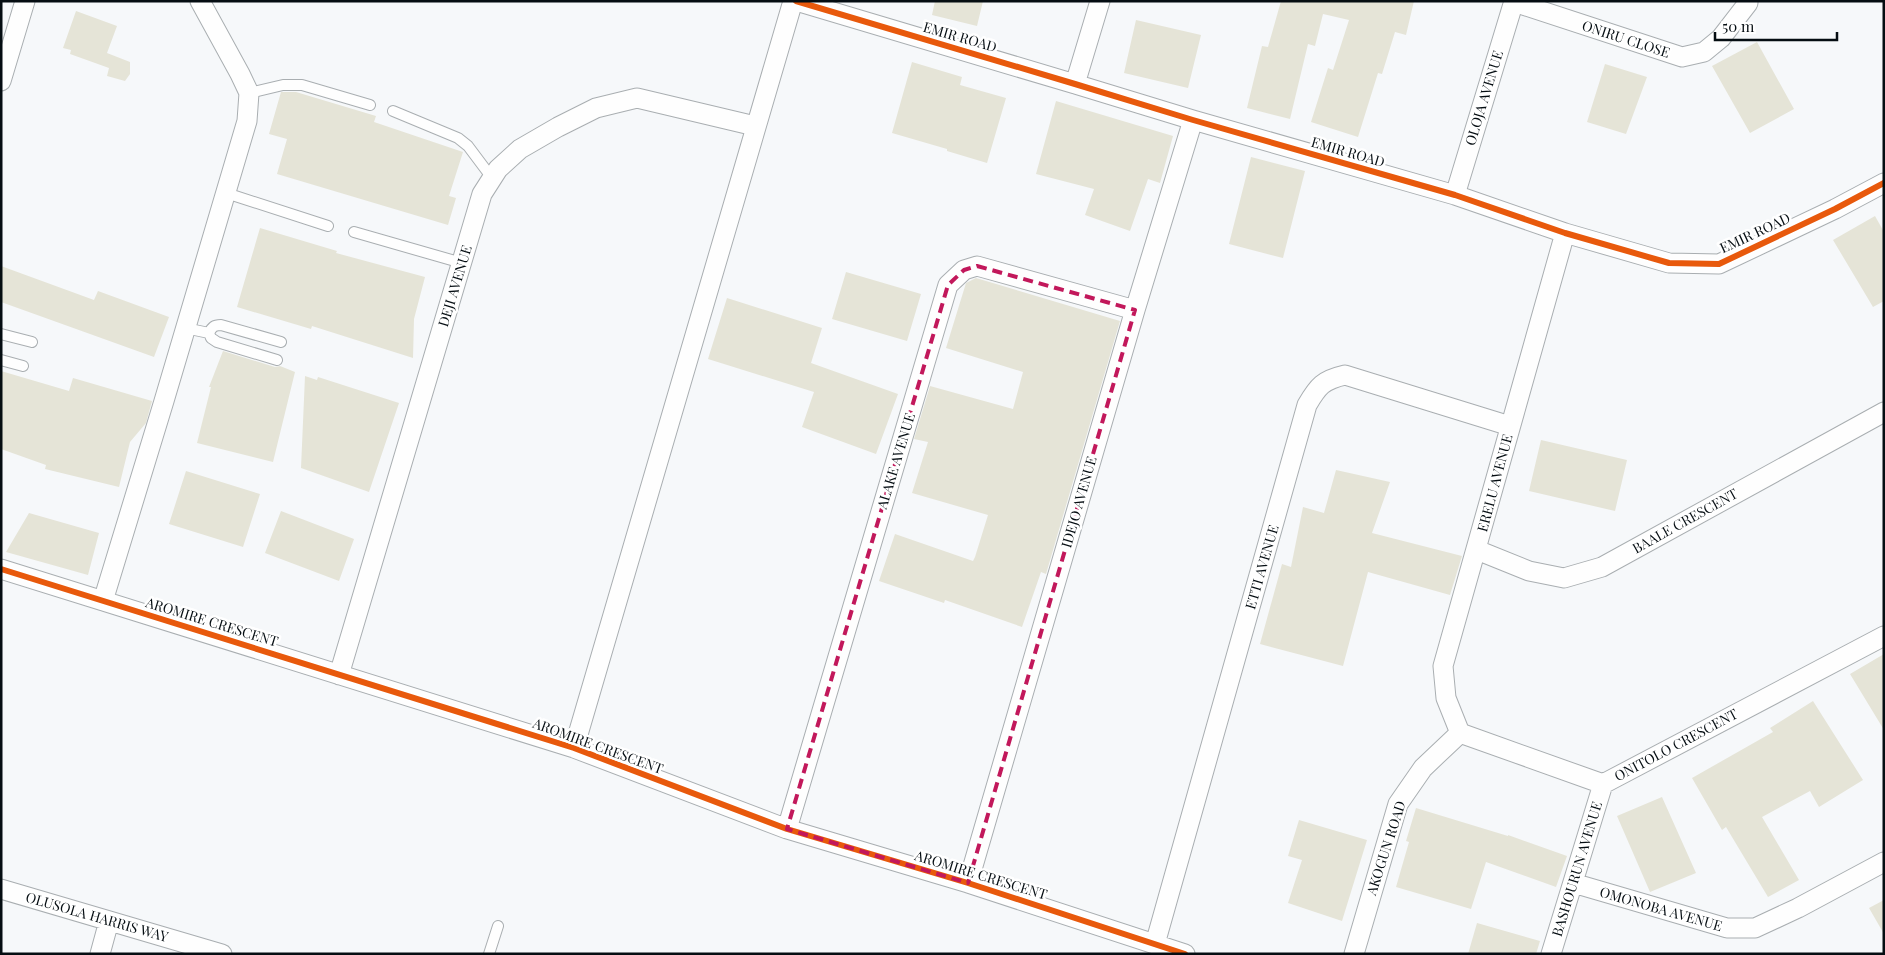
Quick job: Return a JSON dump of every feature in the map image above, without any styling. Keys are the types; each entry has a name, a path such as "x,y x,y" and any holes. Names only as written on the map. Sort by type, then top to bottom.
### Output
{"street":[{"path":"1,80 7,40 25,1"},
{"path":"102,601 247,121 249,93 200,1"},
{"path":"574,748 755,126 794,1"},
{"name":"EMIR ROAD","path":"794,1 1193,120 1455,195 1564,234 1669,263 1719,264 1835,210 1884,184"},
{"path":"1076,84 1100,1"},
{"name":"ONIRU CLOSE","path":"1514,2 1682,57 1704,52 1721,38 1748,3"},
{"name":"OLOJA AVENUE","path":"1455,195 1514,2"},
{"name":"DEJI AVENUE","path":"339,675 482,194 498,168 520,149 558,127 596,108 637,98 755,126"},
{"name":"IDEJO AVENUE","path":"968,883 1135,310 1193,120"},
{"name":"ERELU AVENUE","path":"1460,733 1446,698 1444,666 1564,234"},
{"name":"ALAKE AVENUE","path":"787,829 948,285 964,270 977,266 1135,310"},
{"name":"ETTI AVENUE","path":"1155,944 1307,405 1319,386 1332,378 1345,375 1510,426"},
{"name":"BAALE CRESCENT","path":"1477,550 1529,571 1564,578 1602,567 1884,412"},
{"name":"AROMIRE CRESCENT","path":"1,569 574,748 787,829 968,883 1185,954"},
{"name":"ONITOLO CRESCENT","path":"1460,733 1603,784 1884,636"},
{"name":"AKOGUN ROAD","path":"1354,954 1398,804 1423,768 1460,733"},
{"name":"BASHOURUN AVENUE","path":"1552,954 1603,784"},
{"name":"OMONOBA AVENUE","path":"1573,883 1727,928 1755,928 1798,908 1884,862"},
{"name":"OLUSOLA HARRIS WAY","path":"1,889 222,954"},
{"path":"100,954 109,921"}],"lane":[{"path":"249,93 283,85 302,85 370,105"},
{"path":"393,111 458,138 468,146 492,178"},
{"path":"226,193 328,226"},
{"path":"354,232 462,264"},
{"path":"209,334 212,328 216,325 221,325 281,342"},
{"path":"185,328 209,334 217,342 277,360"},
{"path":"1,334 32,342"},
{"path":"1,360 23,366"},
{"path":"489,954 498,926"}],"highlighted area":[{"path":"977,266 1135,310 968,883 787,829 948,285 964,270"}],"building":[{"path":"935,1 983,1 977,26 932,15"},
{"path":"1281,1 1414,1 1406,35 1395,32 1382,74 1378,73 1358,137 1311,122 1328,68 1333,70 1349,20 1323,14 1315,46 1308,44 1290,119 1247,108 1262,46 1268,47"},
{"path":"76,11 117,26 107,53 130,62 130,74 125,81 107,76 109,68 70,54 71,50 63,48"},
{"path":"1136,20 1201,35 1188,88 1124,73"},
{"path":"1757,42 1794,109 1750,133 1712,66"},
{"path":"912,62 962,77 960,85 1006,98 987,163 892,133"},
{"path":"1605,64 1647,77 1626,134 1587,122"},
{"path":"281,92 296,92 376,116 374,122 463,152 449,196 456,198 448,225 277,174 287,139 269,134"},
{"path":"1056,101 1173,136 1160,183 1148,179 1130,231 1085,215 1094,189 1036,174"},
{"path":"1251,157 1305,171 1283,258 1229,244"},
{"path":"1875,216 1884,232 1884,301 1873,307 1833,240"},
{"path":"260,228 337,251 336,253 425,277 414,319 413,358 312,326 311,329 237,307"},
{"path":"1,266 94,300 98,291 169,317 154,357 1,302"},
{"path":"846,272 921,294 907,341 832,319"},
{"path":"976,278 1120,321 1046,574 1041,572 1022,627 945,600 944,603 879,581 895,534 973,561 975,557 988,515 912,493 928,442 914,439 930,386 1013,409 1023,372 946,348 966,283"},
{"path":"727,298 822,328 811,363 898,394 876,454 802,427 814,392 708,359"},
{"path":"223,351 275,367 280,366 295,372 273,462 197,443 211,387 209,387"},
{"path":"1,371 69,391 73,378 152,401 146,423 130,442 119,487 45,469 46,465 1,449"},
{"path":"305,376 317,380 318,377 399,403 369,492 301,468"},
{"path":"1541,440 1627,460 1615,511 1529,491"},
{"path":"1336,470 1390,482 1372,533 1462,556 1450,595 1368,572 1343,666 1260,644 1282,564 1291,567 1303,507 1324,513"},
{"path":"186,471 260,494 243,547 169,524"},
{"path":"281,511 354,539 339,581 265,553"},
{"path":"29,513 99,533 88,575 6,552"},
{"path":"1884,654 1884,730 1850,674"},
{"path":"1813,701 1863,780 1819,807 1810,791 1762,817 1799,880 1768,897 1726,827 1722,830 1692,778 1773,732 1770,728"},
{"path":"1662,797 1696,873 1650,892 1617,816"},
{"path":"1416,808 1508,835 1567,856 1556,887 1486,862 1471,909 1396,887 1409,842 1406,841"},
{"path":"1299,820 1367,840 1342,921 1288,903 1302,860 1288,856"},
{"path":"1884,900 1884,934 1869,908"},
{"path":"1477,923 1540,941 1536,954 1468,954"}],"cycle path":[{"path":"796,1 1193,120 1455,195 1565,233 1669,263 1719,264 1835,209 1884,183"},
{"path":"1,569 574,748 787,829 968,883 1185,954"}]}
